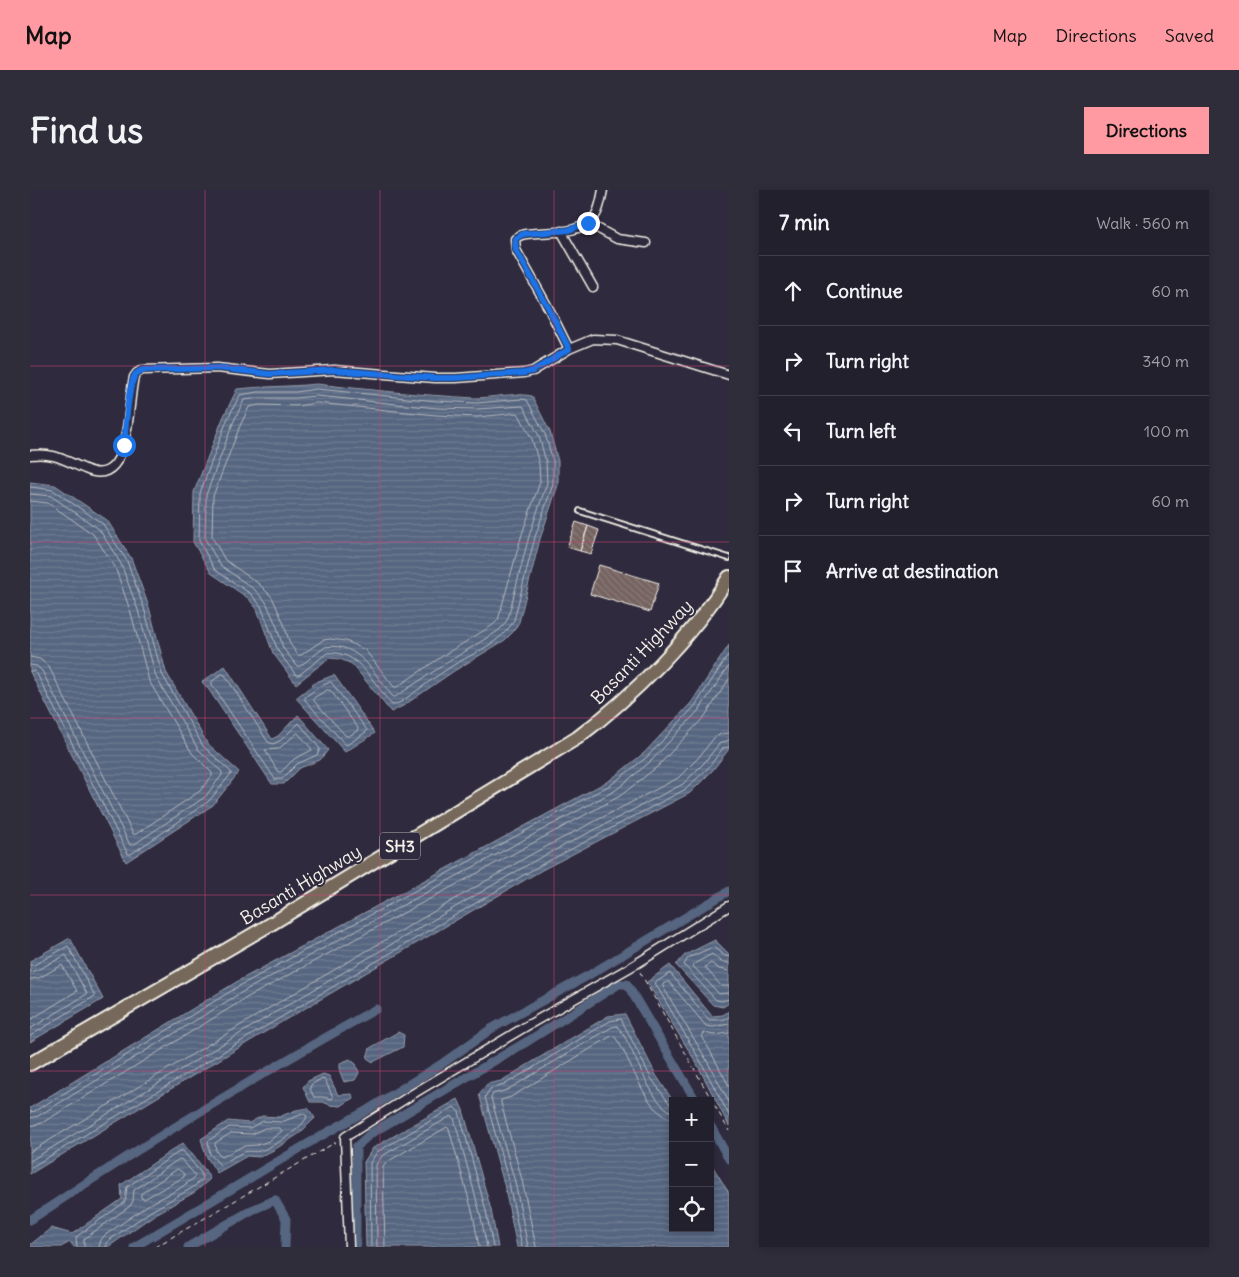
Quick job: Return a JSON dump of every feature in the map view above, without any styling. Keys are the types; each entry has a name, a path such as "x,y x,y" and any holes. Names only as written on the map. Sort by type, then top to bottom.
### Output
{"main road":[{"name":"Basanti Highway","path":"30,1064 271,924 577,738 605,716 645,678 696,622 729,577"}],"street":[{"path":"569,349 516,250 515,239 523,234 569,230 588,223 600,207 603,190"},
{"path":"588,223 617,239 646,243"},
{"path":"561,230 593,287"},
{"path":"30,455 54,455 94,473 106,472 113,468 118,462 124,445 134,377 142,370 217,368 270,374 334,370 428,378 456,378 533,371 569,349 593,339 617,340 729,376"},
{"path":"349,1247 345,1137 416,1092 636,964 729,906"}],"lane":[{"path":"580,511 729,558"}],"path":[{"path":"636,964 729,1131"},
{"path":"155,1247 345,1137"}],"water":[{"path":"317,384 474,398 510,395 532,396 550,432 558,461 558,485 540,539 519,622 513,632 505,640 391,712 352,664 340,659 329,658 296,684 273,653 257,609 248,598 211,573 193,542 194,492 223,418 237,389"},
{"path":"30,482 55,485 107,520 131,558 149,607 166,672 207,743 239,772 213,805 126,862 30,672"},
{"path":"729,645 729,749 712,771 690,793 542,870 285,1020 30,1174 30,1108 238,981 610,780 644,753 691,703"},
{"path":"225,666 272,739 278,736 298,715 328,750 320,760 300,768 284,784 272,784 202,682"},
{"path":"334,675 375,733 345,752 296,698 316,682"},
{"path":"70,938 103,999 30,1042 30,961"},
{"path":"715,940 729,954 729,1003 723,1007 713,1005 676,965 685,955"},
{"path":"670,965 712,1016 723,1015 729,1011 729,1126 697,1064 647,982"},
{"path":"625,1014 656,1075 670,1097 669,1232 714,1232 714,1169 729,1193 729,1247 517,1247 504,1184 479,1094 487,1084 501,1081 608,1016"},
{"path":"398,1032 404,1035 403,1047 373,1062 367,1058 370,1048"},
{"path":"350,1059 356,1064 359,1073 355,1080 344,1082 340,1072 340,1063"},
{"path":"323,1074 329,1076 338,1095 352,1094 353,1098 341,1106 323,1102 310,1102 303,1087 308,1081"},
{"path":"458,1099 463,1110 491,1210 498,1247 366,1247 364,1162 373,1148"},
{"path":"308,1108 315,1118 300,1133 274,1150 259,1157 247,1156 217,1173 206,1156 201,1139 228,1121 249,1123 262,1116 279,1117 296,1110"},
{"path":"183,1143 210,1179 195,1192 154,1215 108,1247 74,1247 70,1242 61,1247 30,1247 51,1228 72,1234 122,1199 121,1185"}],"building":[{"path":"576,522 588,526 580,551 567,547"},
{"path":"588,526 599,530 591,554 580,551"},
{"path":"599,565 659,583 650,612 590,594"}],"waterway":[{"path":"134,1247 364,1112 443,1063 491,1029 589,975 729,891"},
{"path":"356,1247 356,1147 370,1134 528,1041 619,984 627,984 694,1097"},
{"path":"30,1220 201,1111 376,1009"},
{"path":"714,1132 729,1159"},
{"path":"188,1247 252,1210 275,1200 286,1219 285,1247"}],"route":[{"path":"124,445 131,387 134,377 142,370 226,368 270,374 334,370 435,378 516,374 533,371 569,349 516,250 515,239 523,234 569,230 588,223"}]}
